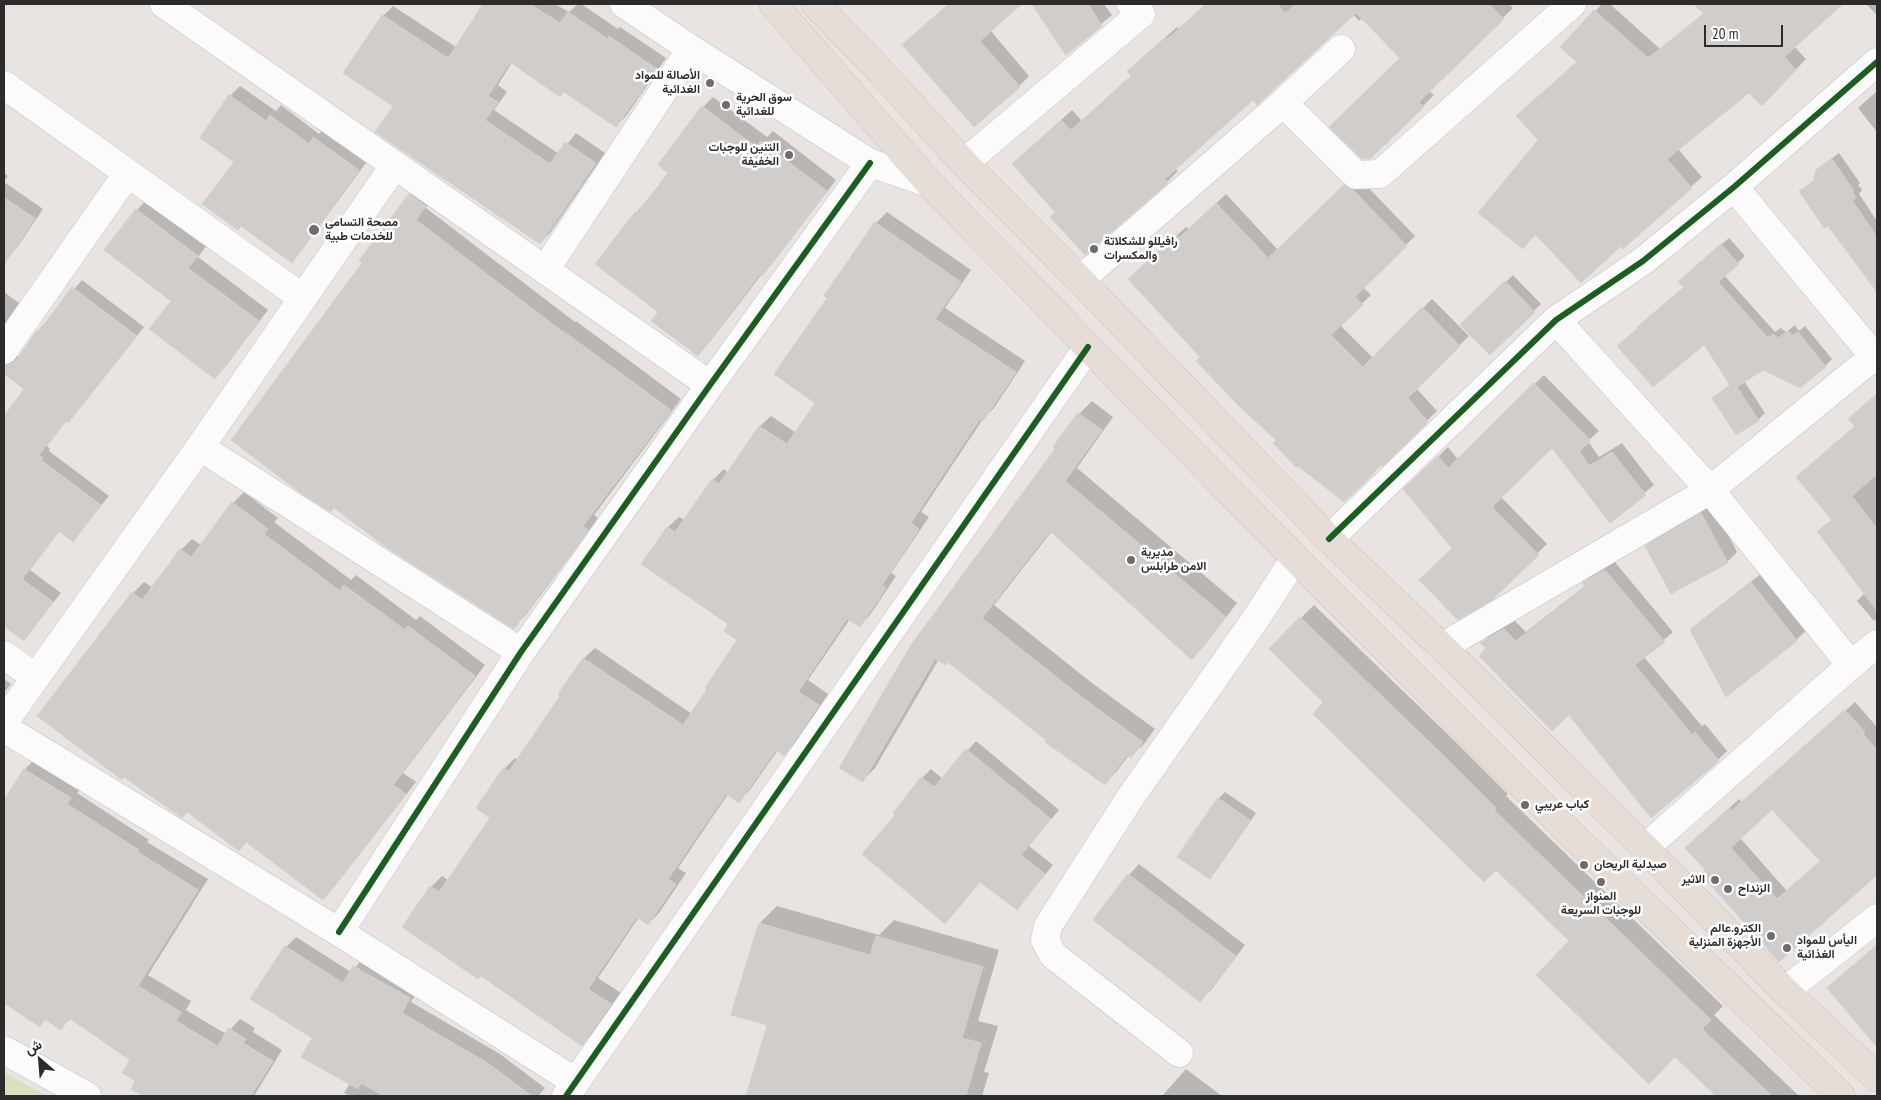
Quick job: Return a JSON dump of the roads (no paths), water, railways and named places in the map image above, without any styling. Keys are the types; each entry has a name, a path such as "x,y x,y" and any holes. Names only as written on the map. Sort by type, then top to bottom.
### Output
{"main road":[{"path":"773,4 929,183 1088,347 1295,558 1574,837 1841,1096"},
{"path":"815,4 868,58 964,163 1080,280 1328,538 1442,647 1645,848 1785,992 1877,1078"}],"street":[{"path":"164,4 710,385"},
{"path":"624,4 870,163 929,183"},
{"path":"1283,102 1356,175 1380,174 1572,4"},
{"path":"964,163 1142,7"},
{"path":"545,270 691,49"},
{"path":"1080,280 1341,49"},
{"path":"1328,538 1556,320 1643,262 1734,187 1877,62"},
{"path":"4,85 303,298"},
{"path":"339,932 521,652 870,163"},
{"path":"4,722 200,447 394,166"},
{"path":"4,350 127,174"},
{"path":"1442,647 1710,490 1876,357 1734,187"},
{"path":"1556,320 1710,490 1851,665"},
{"path":"4,728 339,932 571,1089 1088,347"},
{"path":"200,447 521,652"},
{"path":"1179,1053 1053,955 1045,940 1048,926 1130,798 1257,617 1295,558"},
{"path":"1645,848 1877,644"},
{"path":"4,655 35,677"},
{"path":"1785,992 1877,918"},
{"path":"4,1050 87,1096"}],"place":[{"name":"الأصالة للمواد الغدائية","path":"710,83"},
{"name":"سوق الحرية للغدائية","path":"726,105"},
{"name":"التنين للوجبات الخفيفة","path":"789,155"},
{"name":"مصحة التسامي للخدمات طبية","path":"314,230"},
{"name":"رافيللو للشكلاتة والمكسرات","path":"1094,249"},
{"name":"مديرية الامن طرابلس","path":"1131,560"},
{"name":"كباب عريبي","path":"1525,805"},
{"name":"صيدلية الريحان","path":"1584,865"},
{"name":"الاثير","path":"1715,880"},
{"name":"المنواز للوجبات السريعة","path":"1601,882"},
{"name":"الزنداح","path":"1728,889"},
{"name":"الكترو.عالم الأجهزة المنزلية","path":"1771,936"},
{"name":"اليأس للمواد الغذائية","path":"1787,948"}]}
